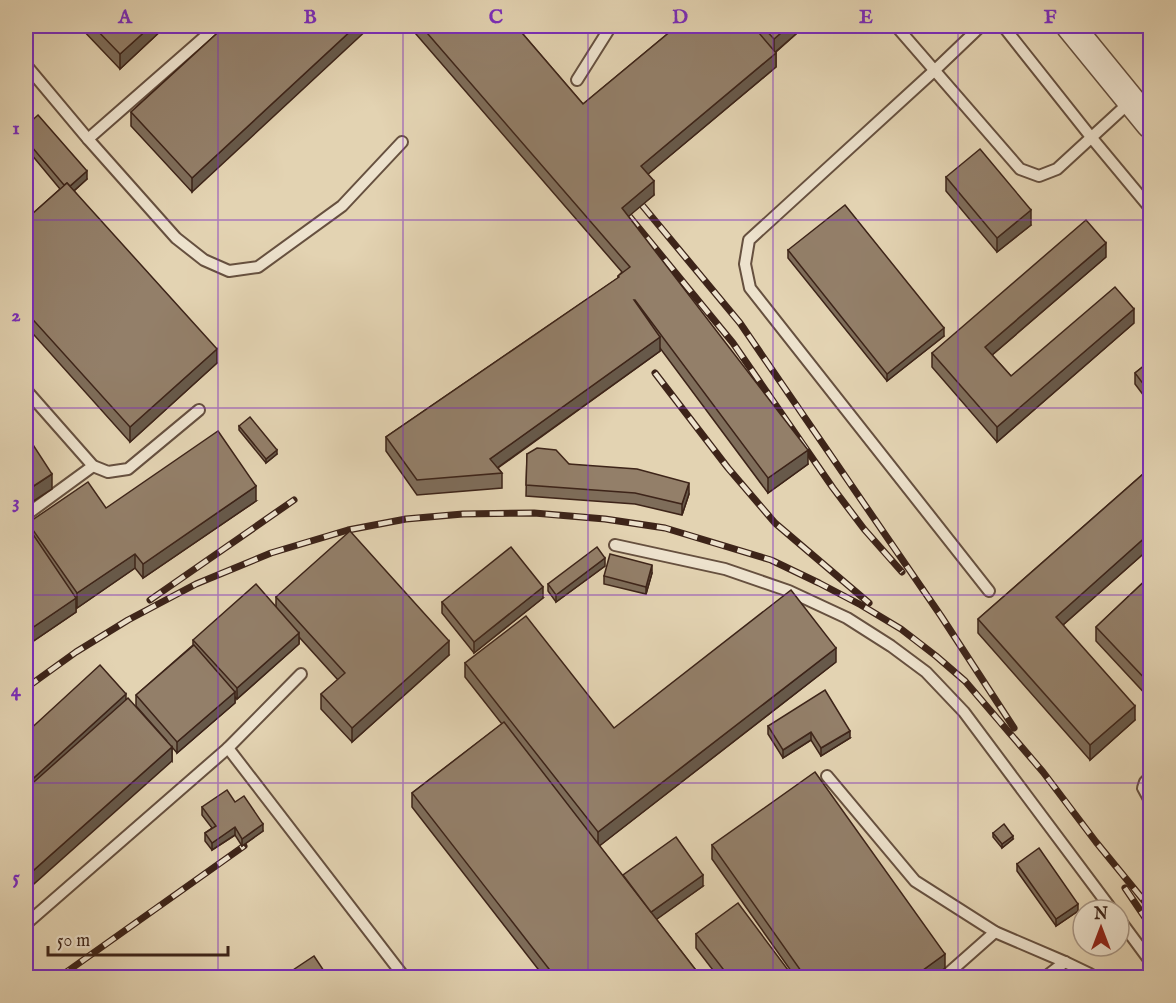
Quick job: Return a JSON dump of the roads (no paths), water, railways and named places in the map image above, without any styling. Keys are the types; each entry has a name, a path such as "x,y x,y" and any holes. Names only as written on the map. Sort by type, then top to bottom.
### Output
{"street":[{"path":"1070,26 1150,124"}],"lane":[{"path":"88,139 217,26"},
{"path":"577,80 611,26"},
{"path":"896,26 1020,169 1039,176 1057,169 1131,100"},
{"path":"981,26 749,240 745,264 750,288 989,591"},
{"path":"1003,26 1150,208"},
{"path":"26,65 176,238 204,260 229,271 258,267 342,206 402,142"},
{"path":"26,390 93,466 108,472 128,469 199,410"},
{"path":"26,515 93,466"},
{"path":"615,545 725,569 789,591 847,618 891,646 926,672 964,712 1103,898"},
{"path":"26,924 228,748 302,674"},
{"path":"228,748 405,978"},
{"path":"827,776 915,881 995,932 1065,962 1095,978"},
{"path":"1150,777 1143,788 1150,801"},
{"path":"943,978 995,932"},
{"path":"1131,935 1150,961"},
{"path":"1044,978 1065,962"}],"railway":[{"path":"642,205 740,323 941,616 1014,728"},
{"path":"629,216 733,343 833,488 864,529 902,572"},
{"path":"655,373 728,468 775,523 869,603"},
{"path":"150,600 294,500"},
{"path":"26,688 76,652 128,620 196,584 271,553 348,530 406,519 463,514 534,513 605,519 665,528 771,560 861,605 901,629 936,656 965,681 1043,772 1150,908"},
{"path":"58,978 244,846"},
{"path":"1125,888 1150,925"}]}
